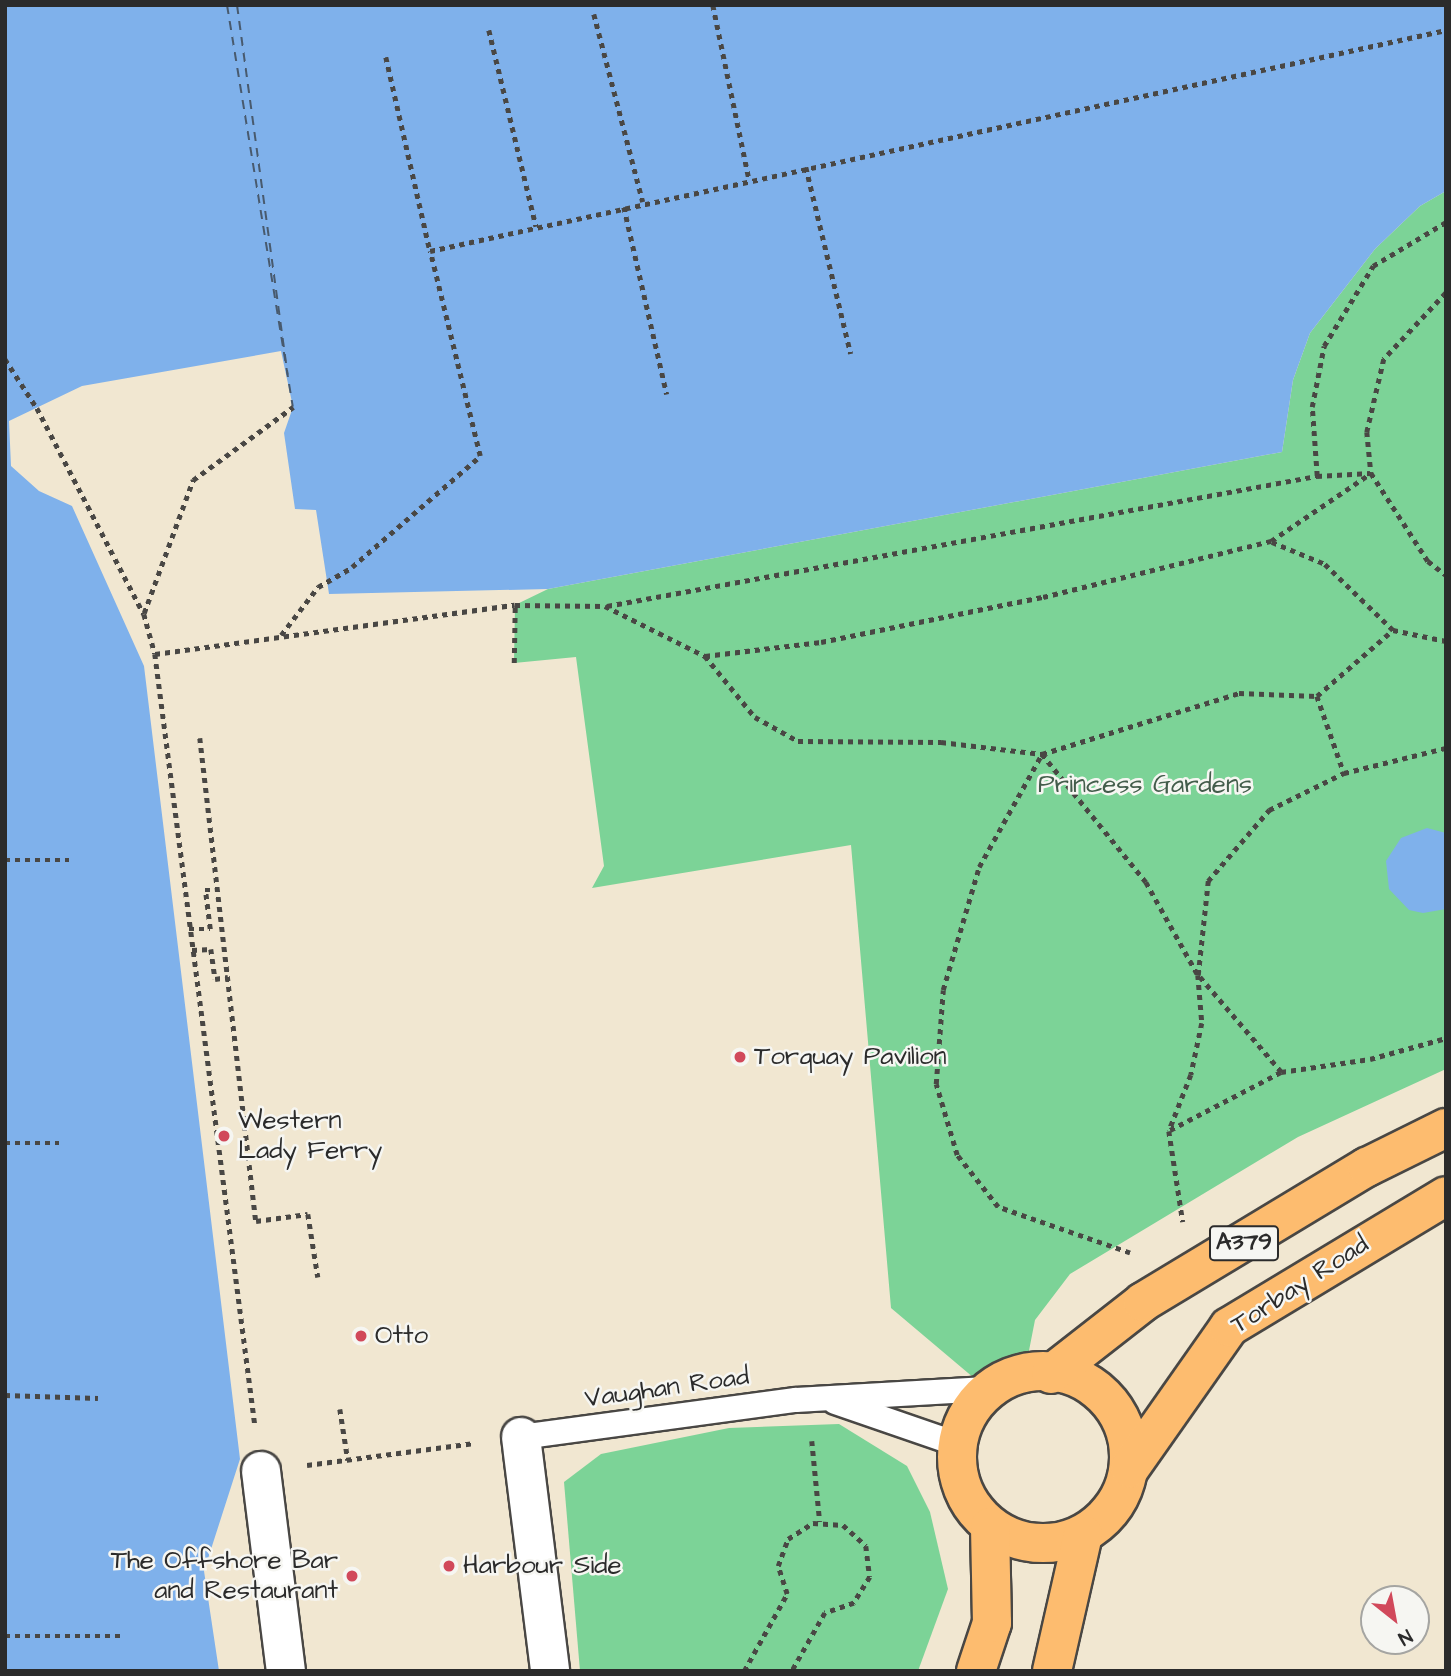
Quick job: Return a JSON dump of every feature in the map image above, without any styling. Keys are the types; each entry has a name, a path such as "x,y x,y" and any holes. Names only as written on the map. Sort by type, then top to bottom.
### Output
{"main road":[{"name":"A379","path":"1051,1374 1143,1302 1367,1167 1446,1128"},
{"name":"Torbay Road","path":"1130,1468 1229,1327 1446,1196"},
{"path":"1052,1671 1083,1534 1050,1544 1008,1537 990,1527 962,1489 957,1444 965,1418 987,1390 1025,1371 1085,1380 1122,1419 1130,1468"},
{"name":"A379","path":"1083,1534 1111,1512 1130,1468"},
{"path":"976,1671 992,1623 990,1527"}],"street":[{"path":"521,1437 550,1671"},
{"path":"261,1471 286,1671"}],"lane":[{"name":"Vaughan Road","path":"521,1437 815,1398 987,1390"},
{"name":"Vaughan Road","path":"815,1398 957,1444"}],"path":[{"path":"713,5 749,179"},
{"path":"594,14 643,202"},
{"path":"489,30 536,226"},
{"path":"430,251 643,202 1446,30"},
{"path":"281,635 318,587 352,567 480,456 386,57"},
{"path":"806,167 851,354"},
{"path":"624,207 667,394"},
{"path":"1317,475 1312,407 1324,346 1373,266 1446,222"},
{"path":"1446,293 1384,359 1370,400 1371,472 1428,561 1446,575"},
{"path":"5,359 37,408 144,614 155,654 261,1471 521,1437"},
{"path":"144,614 193,480 293,407"},
{"path":"155,654 515,605 605,606 1317,475 1371,472"},
{"path":"705,656 821,642 1043,597 1271,541 1371,472"},
{"path":"1271,541 1325,564 1393,630 1446,641"},
{"path":"514,663 515,605"},
{"path":"605,606 705,656 755,718 798,741 941,742 1042,754 1238,693 1317,696 1393,630"},
{"path":"1317,696 1344,773"},
{"path":"200,738 256,1221 308,1214 318,1277"},
{"path":"1042,754 979,867 943,990 936,1084 957,1155 998,1207 1191,1275 1169,1131 1192,1075 1202,1023 1198,975 1209,881 1269,810 1344,773 1446,748"},
{"path":"1042,754 1146,882 1198,975 1281,1072"},
{"path":"5,860 69,860"},
{"path":"189,929 210,929 205,890 218,890"},
{"path":"192,950 211,949 215,979 228,977"},
{"path":"1169,1131 1281,1072 1370,1059 1446,1038"},
{"path":"5,1143 59,1143"},
{"path":"5,1395 98,1398"},
{"path":"815,1398 820,1522"},
{"path":"340,1409 348,1460"},
{"path":"744,1671 787,1594 781,1551 799,1529 820,1522 856,1533 866,1546 870,1577 854,1603 825,1614 792,1671"},
{"path":"5,1636 121,1636"}],"green space":[{"name":"Princess Gardens","path":"1446,191 1446,1069 1298,1137 1070,1274 1035,1320 1025,1371 987,1389 891,1308 851,845 592,888 604,866 576,657 514,663 515,605 548,589 1282,452 1293,380 1310,333 1375,249 1420,206"},
{"path":"839,1424 907,1466 930,1512 948,1589 918,1671 580,1671 564,1482 601,1454 729,1428"}],"water":[{"path":"5,5 1446,5 1446,191 1420,206 1375,249 1310,333 1293,380 1282,452 548,589 329,594 316,510 295,509 284,433 293,407 281,351 82,386 9,421 11,466 39,491 72,506 144,666 240,1459 204,1571 219,1671 5,1671"},
{"path":"1427,828 1446,833 1446,909 1423,913 1409,910 1389,889 1386,861 1401,838"}],"ferry route":[{"path":"227,5 293,407"},
{"path":"237,5 288,375"}],"place":[{"name":"Torquay Pavilion","path":"740,1057"},
{"name":"Western Lady Ferry","path":"224,1136"},
{"name":"Otto","path":"361,1336"},
{"name":"Harbour Side","path":"449,1566"},
{"name":"The Offshore Bar and Restaurant","path":"352,1576"}]}
